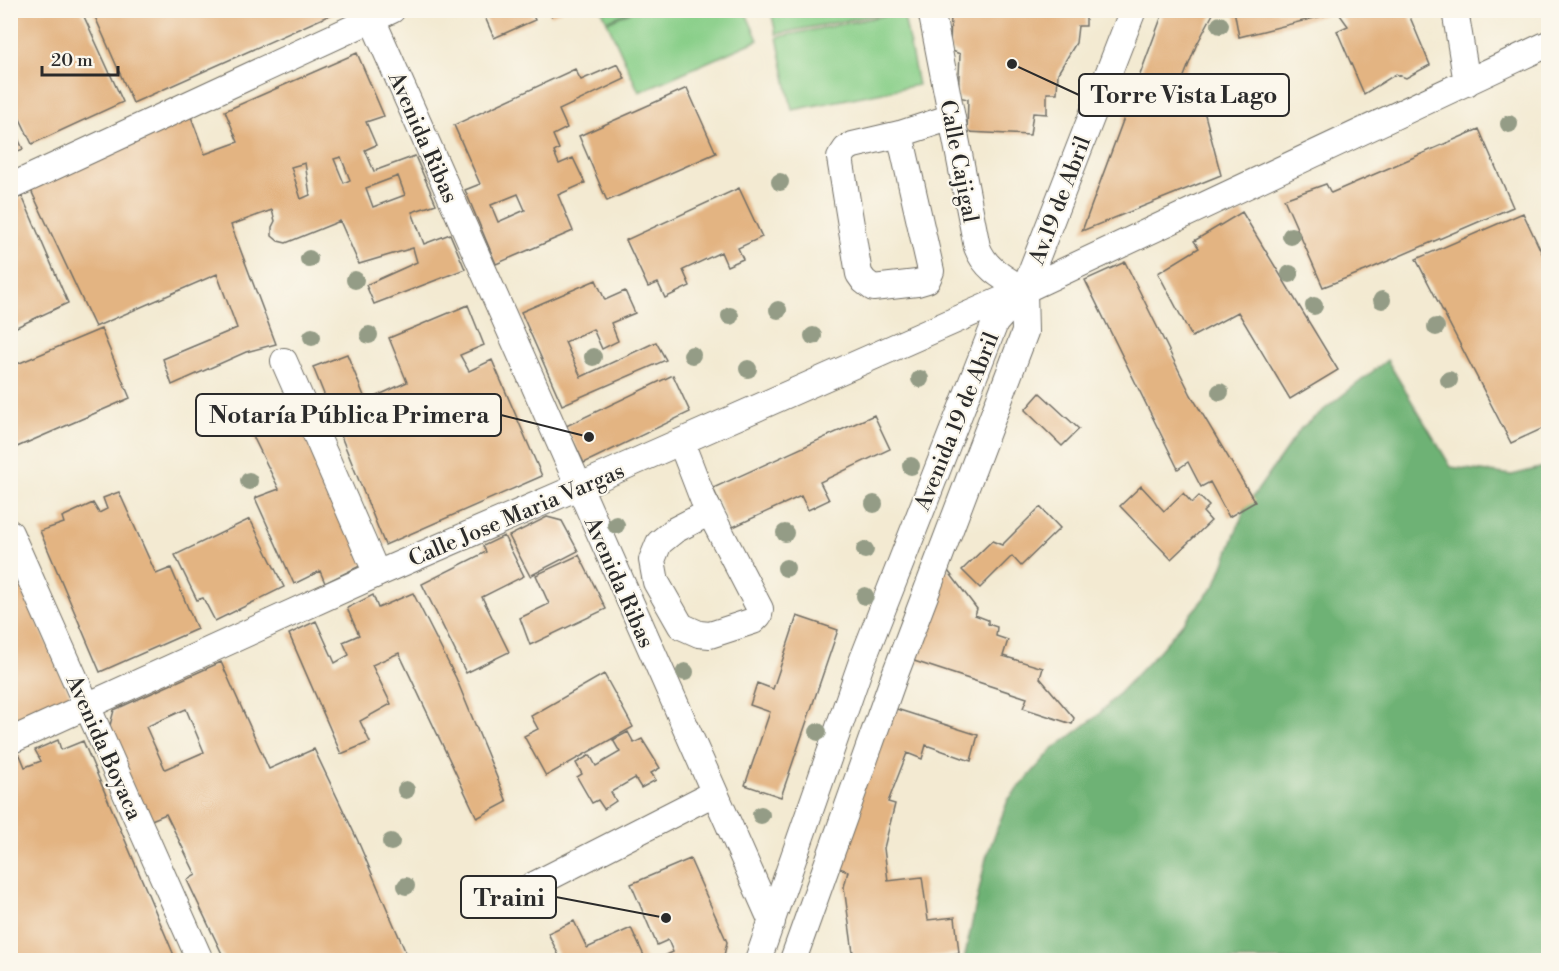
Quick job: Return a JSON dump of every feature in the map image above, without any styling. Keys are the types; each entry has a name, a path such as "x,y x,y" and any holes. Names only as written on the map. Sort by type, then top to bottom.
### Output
{"street":[{"name":"Calle Cajigal","path":"931,10 977,247 981,259 991,269 1024,290"},
{"name":"Av.19 de Abril","path":"1024,290 1133,10"},
{"path":"1455,10 1467,83"},
{"path":"10,187 378,13"},
{"name":"Avenida Ribas","path":"378,13 578,487 772,922"},
{"name":"Calle Jose Maria Vargas","path":"10,741 377,574 1024,290 1548,44"},
{"path":"900,134 931,271 927,280 917,283 873,288 859,274 840,158 846,149 853,145 900,134 952,117"},
{"name":"Avenida 19 de Abril","path":"758,960 861,664 995,323 1024,290"},
{"name":"Avenida 19 de Abril","path":"793,960 894,677 1025,332 1024,290"},
{"path":"284,361 377,574"},
{"path":"681,442 710,512 760,609 759,615 753,621 711,635 699,634 681,626 656,582 652,560 659,543 675,530 710,512"},
{"name":"Avenida Boyaca","path":"10,533 200,960"},
{"path":"530,887 714,793"}],"green space":[{"path":"771,10 895,11 776,34"},
{"path":"602,11 630,11 607,21"},
{"path":"633,11 745,11 758,40 639,92 607,22"},
{"path":"903,12 918,85 792,110 777,37"},
{"path":"1387,360 1451,467 1512,475 1548,466 1548,960 964,960 986,858 1008,800 1052,750 1097,716 1160,650 1216,584 1245,508 1301,428"}],"building":[{"path":"10,10 81,10 123,102 32,144 10,98"},
{"path":"92,10 341,10 133,103"},
{"path":"482,10 530,10 535,20 494,38"},
{"path":"548,10 563,10 551,16"},
{"path":"951,10 1086,10 1086,26 1078,26 1076,43 1058,73 1057,93 1047,93 1047,114 1033,113 1030,135 967,132 968,99 958,97 960,54 950,50"},
{"path":"1164,10 1215,10 1196,46 1181,84 1199,92 1221,175 1082,231"},
{"path":"1234,10 1407,10 1430,65 1406,78 1396,74 1364,94 1337,31 1348,26 1338,12 1239,37"},
{"path":"357,53 384,116 366,122 376,145 365,150 374,171 415,156 436,204 412,212 424,244 450,234 465,269 374,304 366,285 417,262 413,248 359,264 340,221 286,243 272,236 275,221 272,210 231,225 276,344 246,352 172,385 163,359 237,328 217,274 95,327 29,186 190,114 205,154 238,142 225,111","holes":["341,157 350,180 344,183 334,159","305,163 310,195 301,199 291,167","398,176 405,195 373,207 366,188"]},
{"path":"618,64 625,79 559,110 567,128 553,135 559,149 554,152 559,164 573,158 585,183 558,195 573,231 496,264 465,190 480,184 454,125 575,69 581,80","holes":["518,194 525,210 498,222 491,205"]},
{"path":"687,88 716,153 607,201 579,136"},
{"path":"10,122 23,149 10,155"},
{"path":"1479,129 1513,207 1323,287 1284,199 1326,184 1331,193"},
{"path":"739,188 762,237 738,248 743,259 727,266 721,252 683,270 690,286 665,298 658,283 648,287 626,240"},
{"path":"22,196 68,303 10,330 10,202"},
{"path":"1242,212 1338,370 1290,399 1238,312 1192,337 1158,273 1199,248 1194,241"},
{"path":"1523,213 1548,266 1548,426 1511,443 1416,259"},
{"path":"1125,262 1191,395 1255,502 1229,517 1210,482 1201,487 1188,462 1178,469 1085,280"},
{"path":"596,280 605,300 625,291 635,313 611,323 618,341 602,349 593,329 565,342 581,377 656,342 666,360 562,405 521,312"},
{"path":"468,305 484,345 460,355 469,371 492,360 542,476 385,545 313,367 347,354 366,401 407,382 389,338"},
{"path":"101,329 130,398 10,450 10,367"},
{"path":"673,375 690,412 584,463 566,426"},
{"path":"1040,393 1079,429 1062,446 1025,410"},
{"path":"276,415 284,434 301,427 366,563 325,583 320,571 294,584 255,498 279,489 249,428"},
{"path":"874,415 890,449 820,482 829,500 808,510 801,496 731,528 713,488"},
{"path":"1141,486 1164,511 1183,493 1192,503 1199,496 1209,506 1203,512 1211,521 1171,559 1120,506"},
{"path":"119,492 156,574 171,568 197,629 100,672 40,531 64,523 62,517 93,503 99,513 107,509 103,498"},
{"path":"1040,507 1060,528 1021,566 1012,556 980,588 962,570 992,541 1002,545"},
{"path":"547,517 562,521 578,551 530,576 509,536"},
{"path":"250,519 284,587 215,621 203,598 197,600 175,555"},
{"path":"504,536 524,576 482,597 509,652 466,673 422,584 486,552 483,546"},
{"path":"579,555 606,609 530,645 520,618 549,604 536,575"},
{"path":"10,560 75,706 10,734"},
{"path":"942,563 977,609 975,615 988,620 988,624 997,627 996,636 1008,640 1003,656 1043,668 1040,678 1074,718 1072,724 1023,708 1027,698 908,659"},
{"path":"413,593 456,678 507,802 477,818 399,653 372,665 391,704 360,721 370,742 341,754 289,634 316,621 335,663 349,655 343,642 359,635 347,608 373,595 378,608"},
{"path":"797,616 838,630 781,797 745,785 770,712 750,705 757,683 773,689"},
{"path":"221,662 269,769 314,749 357,839 409,960 225,960 187,880 196,875 166,814 149,821 108,733 114,710","holes":["186,709 204,752 165,769 146,727"]},
{"path":"604,674 633,727 546,776 524,736 538,729 531,716"},
{"path":"887,706 978,735 971,761 926,745 922,759 907,753 888,802 895,804 884,848 888,881 922,877 928,920 955,917 959,953 903,960 854,960 844,887 848,871 836,867"},
{"path":"628,732 634,743 642,739 660,768 651,773 656,780 641,788 635,778 611,792 616,801 604,809 598,800 592,803 577,777 582,774 576,763 590,755 596,766 620,752 613,740"},
{"path":"58,740 61,750 83,741 176,960 10,960 10,759 20,755 25,767 41,761 35,750"},
{"path":"690,859 727,942 723,960 666,960 664,956 673,952 668,940 657,945 631,884"},
{"path":"574,921 587,948 631,928 646,960 588,960 586,958 561,960 548,933"}],"place":[{"name":"Torre Vista Lago","path":"1012,64"},
{"name":"Notaría Pública Primera","path":"589,437"},
{"name":"Traini","path":"666,918"}]}
